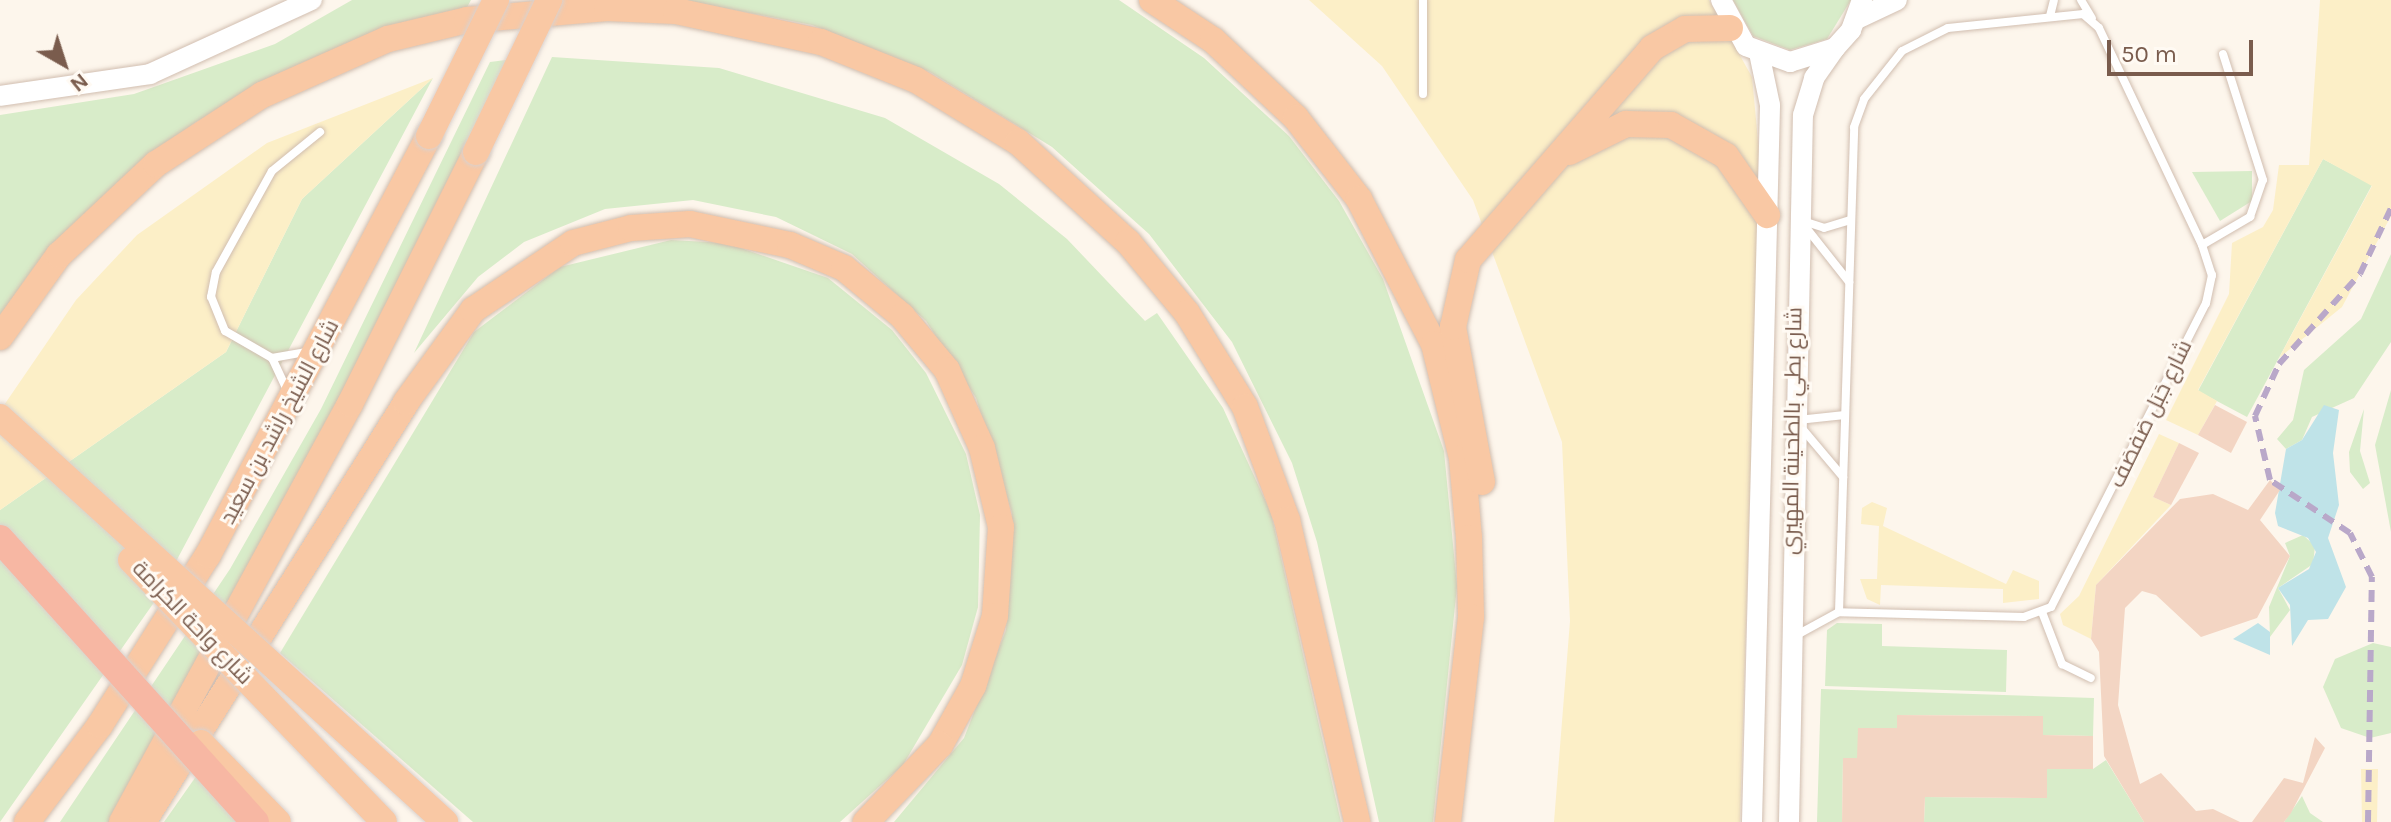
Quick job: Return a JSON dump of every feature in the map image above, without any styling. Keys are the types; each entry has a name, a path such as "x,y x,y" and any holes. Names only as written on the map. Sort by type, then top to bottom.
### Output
{"highway":[{"name":"شارع الشيخ راشد بن سعيد","path":"27,822 100,725 208,555 291,403 496,0"},
{"path":"122,822 350,404 549,0"},
{"path":"1152,0 1213,40 1296,118 1359,199 1434,344 1462,458 1469,538 1471,617 1448,822"},
{"path":"0,337 59,255 156,164 262,95 388,39 467,20 607,8 676,11 821,42 916,80 1018,142 1128,242 1187,313 1245,407 1278,491 1357,822"},
{"path":"1459,726 1482,650 1486,571 1477,437 1455,343 1454,299 1476,246 1662,40 1700,25 1730,28"},
{"path":"1548,164 1612,129 1671,125 1726,156 1767,215"},
{"path":"143,822 406,402 473,310 573,243 631,228 690,224 790,245 844,268 902,316 947,370 982,448 1001,527 995,616 973,686 940,745 899,796 866,822"},
{"path":"0,417 445,822"},
{"name":"شارع واحة الكرامة","path":"0,425 384,822"},
{"path":"0,539 255,822"},
{"path":"0,539 278,822"}],"street":[{"path":"0,96 150,74 312,0"},
{"path":"1721,0 1730,28 1759,53 1790,62 1835,48"},
{"path":"1860,10 1897,0"},
{"name":"شارع بطي بالطحينة المهيري","path":"1789,822 1788,642 1798,218 1805,102 1860,10"},
{"name":"شارع بطي بالطحينة المهيري","path":"1752,822 1770,105 1759,53"}],"lane":[{"path":"1423,0 1423,94"},
{"path":"2050,16 2054,0"},
{"name":"شارع جَبَل صَفصَف","path":"2042,612 2065,588 2206,303 2212,275 2202,245 2095,22 2081,0"},
{"path":"1839,612 1854,127 1895,57 1948,28 2077,13 2095,22"},
{"path":"2202,245 2250,217 2263,180 2223,54"},
{"path":"291,403 272,358 225,331 212,309 213,284 272,171 320,132"},
{"path":"1798,218 1824,228 1851,220"},
{"path":"1798,218 1849,282"},
{"path":"272,358 319,348"},
{"path":"1794,420 1845,415"},
{"path":"1794,420 1843,477"},
{"path":"1788,642 1839,612 2042,612 2062,664 2091,678"}],"green space":[{"path":"352,0 471,0 465,11 298,65 196,122 137,165 0,320 0,115 134,94 275,44"},
{"path":"683,0 1119,0 1204,58 1289,136 1339,201 1383,279 1444,451 1457,586 1433,822 1379,822 1317,542 1292,463 1232,342 1149,234 1052,147 930,72 812,25"},
{"path":"1733,0 1851,0 1827,39 1790,50 1753,36"},
{"path":"552,57 719,68 885,118 999,184 1067,239 1145,321 1157,313 1223,408 1271,513 1341,822 894,822 964,738 1006,630 1012,513 976,398 926,321 852,254 776,217 693,200 605,209 524,242 478,277 414,353"},
{"path":"515,59 340,415 115,822 60,822 230,569 321,409 490,62"},
{"path":"433,78 155,601 0,822 0,510 226,352 302,199"},
{"path":"2323,159 2372,185 2247,417 2198,391"},
{"path":"2252,171 2252,201 2220,221 2192,172"},
{"path":"671,240 726,243 828,278 892,330 926,373 966,454 980,515 978,607 962,665 903,765 840,822 473,822 280,653 474,332 560,267"},
{"path":"2391,254 2391,342 2354,398 2312,417 2302,440 2286,449 2277,439 2293,420 2304,370 2361,319"},
{"path":"2391,390 2391,532 2375,445"},
{"path":"2364,409 2360,451 2370,483 2363,489 2350,472 2349,452"},
{"path":"2303,535 2315,546 2313,564 2278,588 2290,610 2270,637 2269,607 2290,556 2285,543"},
{"path":"1837,623 1882,624 1882,646 2007,650 2006,692 1825,686 1827,630"},
{"path":"2373,643 2391,647 2391,733 2370,738 2341,728 2323,687 2335,659"},
{"path":"1821,689 2094,698 2093,736 2043,735 2043,716 1898,715 1897,728 1857,758 1843,758 1842,822 1817,822"},
{"path":"2106,760 2144,822 1924,822 1925,797 2046,798 2047,769 2093,769"},
{"path":"197,775 237,822 164,822"},
{"path":"2302,796 2310,813 2323,822 2284,822"}],"sand":[{"path":"1309,0 1709,0 1752,77 1760,162 1740,822 1554,822 1570,621 1562,442 1473,200 1382,66"},
{"path":"2320,0 2391,0 2391,216 2342,307 2279,358 2372,186 2323,159 2198,390 2217,401 2198,435 2166,420 2229,294 2232,243 2263,227 2273,210 2279,165 2309,165"},
{"path":"433,78 302,199 226,352 0,510 0,411 76,300 137,235 267,143"},
{"path":"2159,434 2179,443 2153,497 2171,505 2096,585 2091,639 2063,625 2060,614 2079,596"},
{"path":"1872,502 1887,508 1883,526 2006,584 2013,570 2039,581 2039,599 2003,603 2003,589 1881,585 1880,605 1867,599 1860,579 1877,579 1879,526 1861,524 1862,508"},
{"path":"2361,769 2378,769 2377,822 2362,822"}],"water":[{"path":"2324,405 2339,410 2333,453 2339,505 2328,538 2346,587 2328,619 2308,620 2292,646 2290,605 2278,588 2309,569 2316,552 2308,538 2278,526 2275,513 2286,449 2302,440"},
{"path":"2258,623 2270,632 2270,655 2233,639"}],"building":[{"path":"2215,405 2247,422 2231,453 2198,435"},
{"path":"2179,443 2199,453 2171,505 2153,497"},
{"path":"2270,480 2280,490 2260,520 2290,556 2257,618 2201,637 2156,595 2142,591 2125,608 2118,705 2140,784 2161,773 2196,811 2213,809 2240,822 2144,822 2104,756 2099,652 2091,639 2096,585 2180,499 2213,494 2248,510"},
{"path":"1897,715 2043,716 2043,735 2093,736 2093,769 2047,769 2047,798 1925,797 1924,822 1842,822 1843,758 1857,758 1858,728 1897,728"},
{"path":"2315,737 2325,748 2291,813 2284,822 2252,822 2284,778 2303,783"}],"railway":[{"path":"2368,822 2372,577 2350,533 2270,480 2255,416 2279,364 2360,274 2391,208"}]}
